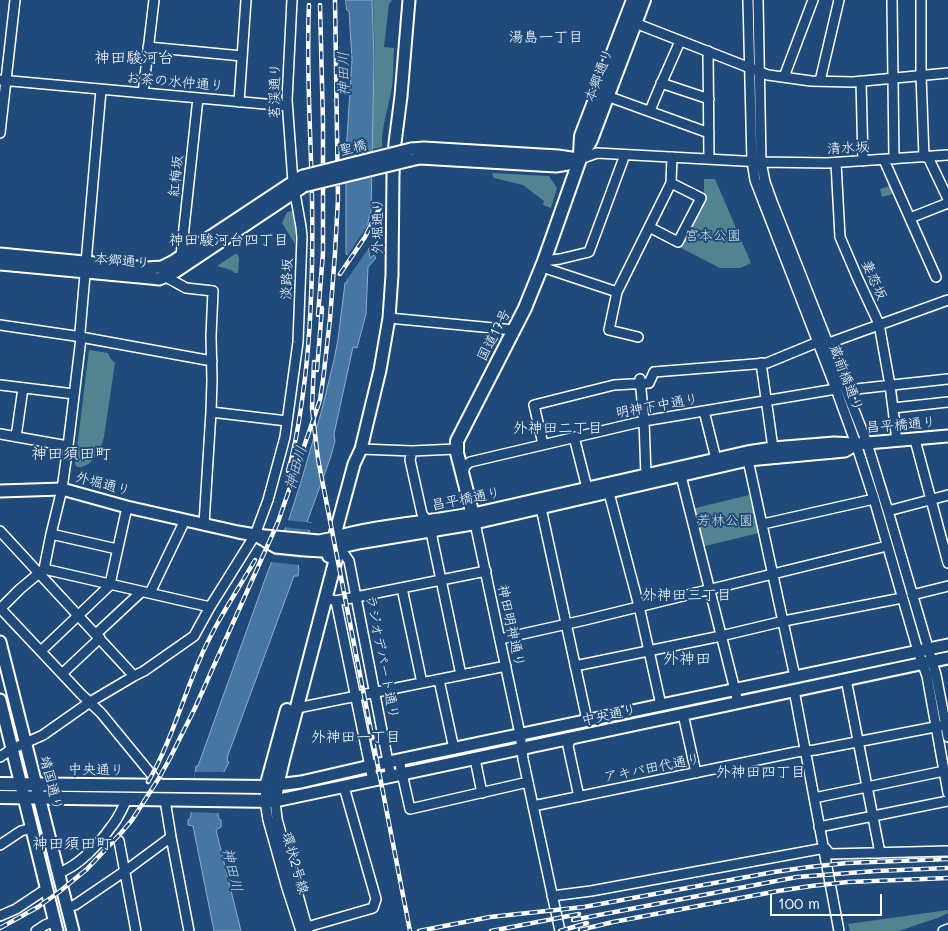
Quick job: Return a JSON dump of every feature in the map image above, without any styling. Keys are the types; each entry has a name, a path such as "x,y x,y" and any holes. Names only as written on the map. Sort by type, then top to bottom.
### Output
{"highway":[{"name":"本郷通り","path":"580,159 581,136 633,0"},
{"name":"本郷通り","path":"580,159 591,140 644,0"},
{"name":"国道17号","path":"456,449 456,441 532,292 580,159"},
{"path":"456,449 474,519"},
{"name":"昌平橋通り","path":"336,542 360,542 436,525 474,519"},
{"path":"272,786 331,600 336,542"},
{"path":"270,801 272,786 336,542"},
{"name":"中央通り","path":"0,784 272,786"},
{"name":"中央通り","path":"0,797 270,801"}],"main road":[{"name":"外堀通り","path":"0,491 62,489 127,507 255,535 278,542 306,545 316,552 336,542 354,464 360,449 380,370 389,318 392,275 395,144 410,0"},
{"name":"聖橋","path":"299,184 411,155 420,158 556,166 580,159"},
{"name":"本郷通り","path":"0,254 150,278 166,277 299,184"},
{"name":"本郷通り","path":"0,264 86,268 158,268 166,266 299,184"},
{"name":"昌平橋通り","path":"474,519 587,488 737,454 772,448 915,440 948,436"},
{"name":"昌平橋通り","path":"474,519 541,508 748,460 845,451 862,443"},
{"name":"靖国通り","path":"0,642 73,931"},
{"name":"中央通り","path":"272,786 301,782 520,734 948,645"},
{"name":"中央通り","path":"270,801 373,781 948,658"},
{"path":"1,705 56,926"}],"street":[{"path":"0,133 2,80 15,0"},
{"path":"143,93 154,0"},
{"path":"239,102 246,0"},
{"name":"茗渓通り","path":"292,0 287,106 299,184"},
{"name":"蔵前橋通り","path":"748,0 756,162 847,390 862,443 874,499 902,598 927,662 927,676 948,737"},
{"name":"蔵前橋通り","path":"758,0 759,72 756,162 753,170 758,189 836,389 862,443 888,511 912,595 923,650"},
{"path":"784,77 813,0"},
{"path":"820,82 839,0"},
{"path":"892,0 894,159"},
{"path":"910,218 948,201 926,157 921,75 921,0"},
{"path":"635,24 768,75 820,82 861,81 948,73"},
{"path":"650,111 680,40"},
{"path":"148,47 242,56"},
{"path":"708,52 709,159"},
{"name":"お茶の水仲通り","path":"2,80 287,106"},
{"path":"861,81 863,162"},
{"path":"661,83 709,99"},
{"path":"101,90 81,338 62,489 42,571 0,608 101,713 160,786"},
{"path":"607,96 709,133"},
{"name":"紅梅坂","path":"181,256 198,98"},
{"name":"清水坂","path":"580,159 597,153 756,162 836,163 948,155"},
{"path":"543,264 589,252 624,155"},
{"path":"638,337 609,330 617,292 671,183 672,157"},
{"path":"884,160 936,277"},
{"name":"妻恋坂","path":"836,163 840,237 879,324 890,385 897,441"},
{"path":"649,227 678,242 701,198 671,183"},
{"name":"淡路坂","path":"0,757 12,749 43,735 90,702 144,671 194,636 255,535 268,500 280,458 298,342 302,238 299,184"},
{"path":"543,264 617,292"},
{"path":"166,277 186,288 213,290 211,412 204,524"},
{"path":"828,343 948,300"},
{"path":"389,318 514,330"},
{"path":"0,325 212,361"},
{"path":"543,444 534,405 614,385 649,383 654,372 767,362 818,342"},
{"path":"761,363 772,448"},
{"path":"847,390 948,379"},
{"path":"641,382 646,475"},
{"path":"0,385 74,394"},
{"path":"16,437 23,388"},
{"name":"明神下中通り","path":"463,475 465,466 470,462 543,444 644,421 836,389"},
{"path":"893,408 948,402"},
{"path":"704,411 716,459"},
{"path":"211,412 287,421"},
{"path":"0,434 68,446"},
{"path":"574,437 587,488"},
{"path":"915,440 931,500 944,537 948,563"},
{"path":"360,449 412,451 456,449"},
{"path":"412,451 410,460 422,514 436,525 432,537 461,675"},
{"path":"748,460 795,677"},
{"path":"681,476 738,702"},
{"path":"609,493 639,606 661,705"},
{"path":"888,511 948,495"},
{"path":"762,524 874,499"},
{"path":"41,651 110,584 127,507"},
{"path":"541,508 587,720"},
{"name":"神田明神通り","path":"474,519 560,931"},
{"path":"150,593 186,520"},
{"path":"0,531 42,571 134,676"},
{"path":"50,534 117,549"},
{"name":"ラジオデパート通り","path":"336,542 349,561 375,692 397,775 410,809 482,792"},
{"path":"500,639 887,546"},
{"path":"42,571 110,584 210,607"},
{"path":"373,781 356,696 331,600 356,598 486,571"},
{"path":"912,595 948,586"},
{"path":"402,588 422,683"},
{"path":"66,670 140,591"},
{"path":"575,666 784,621 902,598"},
{"path":"296,708 506,666"},
{"path":"846,679 880,853"},
{"path":"438,680 454,749"},
{"path":"794,690 840,931"},
{"path":"683,714 696,773"},
{"name":"蔵前橋通り","path":"943,725 944,772 948,794"},
{"name":"アキバ田代通り","path":"533,806 796,752 943,725"},
{"path":"571,738 568,746 579,797"},
{"path":"474,759 482,792 528,782"},
{"path":"814,798 944,772"},
{"path":"306,930 373,908 376,899 344,787"},
{"path":"58,873 68,870 90,851 112,827 126,800"},
{"path":"165,800 189,931"},
{"name":"環状2号線","path":"270,801 277,819 306,930"},
{"path":"820,827 948,801"},
{"path":"0,846 21,831 32,828"},
{"path":"67,907 75,905 171,837"},
{"path":"119,841 136,931"},
{"path":"552,896 591,891 823,848 827,849 830,854 948,851"},
{"path":"0,916 16,909 46,889"},
{"path":"36,931 45,924 56,926"},
{"path":"943,931 948,929"}],"green space":[{"path":"373,0 392,0 389,4 384,47 394,48 392,86 382,147 372,149 375,59"},
{"path":"492,173 549,176 557,188 551,208 543,205 544,201 523,185 494,178"},
{"name":"宮本公園","path":"704,179 715,179 751,263 740,268 720,268 679,247 704,197"},
{"path":"893,185 896,193 882,197 880,189"},
{"path":"292,211 296,229 295,244 282,223 287,212"},
{"path":"235,254 239,258 238,273 217,266"},
{"path":"89,350 108,353 115,363 103,442 91,462 82,467 77,467 75,464"},
{"name":"芳林公園","path":"749,495 759,533 701,547 692,509"},
{"path":"948,910 948,913 940,917 899,931 850,931 848,924"}],"water":[{"name":"神田川","path":"346,0 372,0 374,59 371,212 368,223 368,235 370,258 374,255 376,258 368,267 366,314 357,348 353,347 330,459 307,522 312,523 298,567 298,576 294,576 228,755 227,761 229,762 223,772 218,815 221,820 221,827 216,830 241,931 214,931 193,826 188,825 188,820 191,814 196,766 198,766 268,571 289,519 321,413 334,360 345,283 347,283 348,255 346,254 346,153 352,60 349,11 347,10"}],"pier":[{"path":"370,222 370,246 346,281 347,256"},
{"path":"286,520 313,523 311,530 283,527"},
{"path":"273,555 302,558 300,565 270,562"},
{"path":"195,772 224,772 219,813 190,812"}],"railway":[{"path":"0,928 38,907 59,892 87,869 132,820 159,778 195,708 278,522 320,400 330,319 338,199 335,0"},
{"path":"288,471 302,401 311,311 312,221 308,78 309,5"},
{"path":"318,315 323,253 323,123 320,5"},
{"path":"340,274 365,237 381,205"},
{"path":"317,370 322,308"},
{"path":"314,362 312,408 318,459 410,931"},
{"path":"148,782 169,738 205,648 218,622 255,560"},
{"path":"419,931 490,917 584,907 809,867 847,863 948,859"},
{"path":"573,920 797,877 948,868"},
{"path":"580,930 613,922 811,886 848,882 948,878"},
{"path":"491,931 579,914"},
{"path":"560,931 587,923"}],"district":[{"name":"湯島一丁目","path":"546,37"},
{"name":"神田駿河台","path":"134,58"},
{"name":"神田駿河台四丁目","path":"229,240"},
{"name":"外神田二丁目","path":"558,428"},
{"name":"神田須田町","path":"71,454"},
{"name":"外神田三丁目","path":"687,595"},
{"name":"外神田","path":"687,659"},
{"name":"外神田一丁目","path":"356,737"},
{"name":"外神田四丁目","path":"761,772"},
{"name":"神田須田町","path":"72,844"}]}
